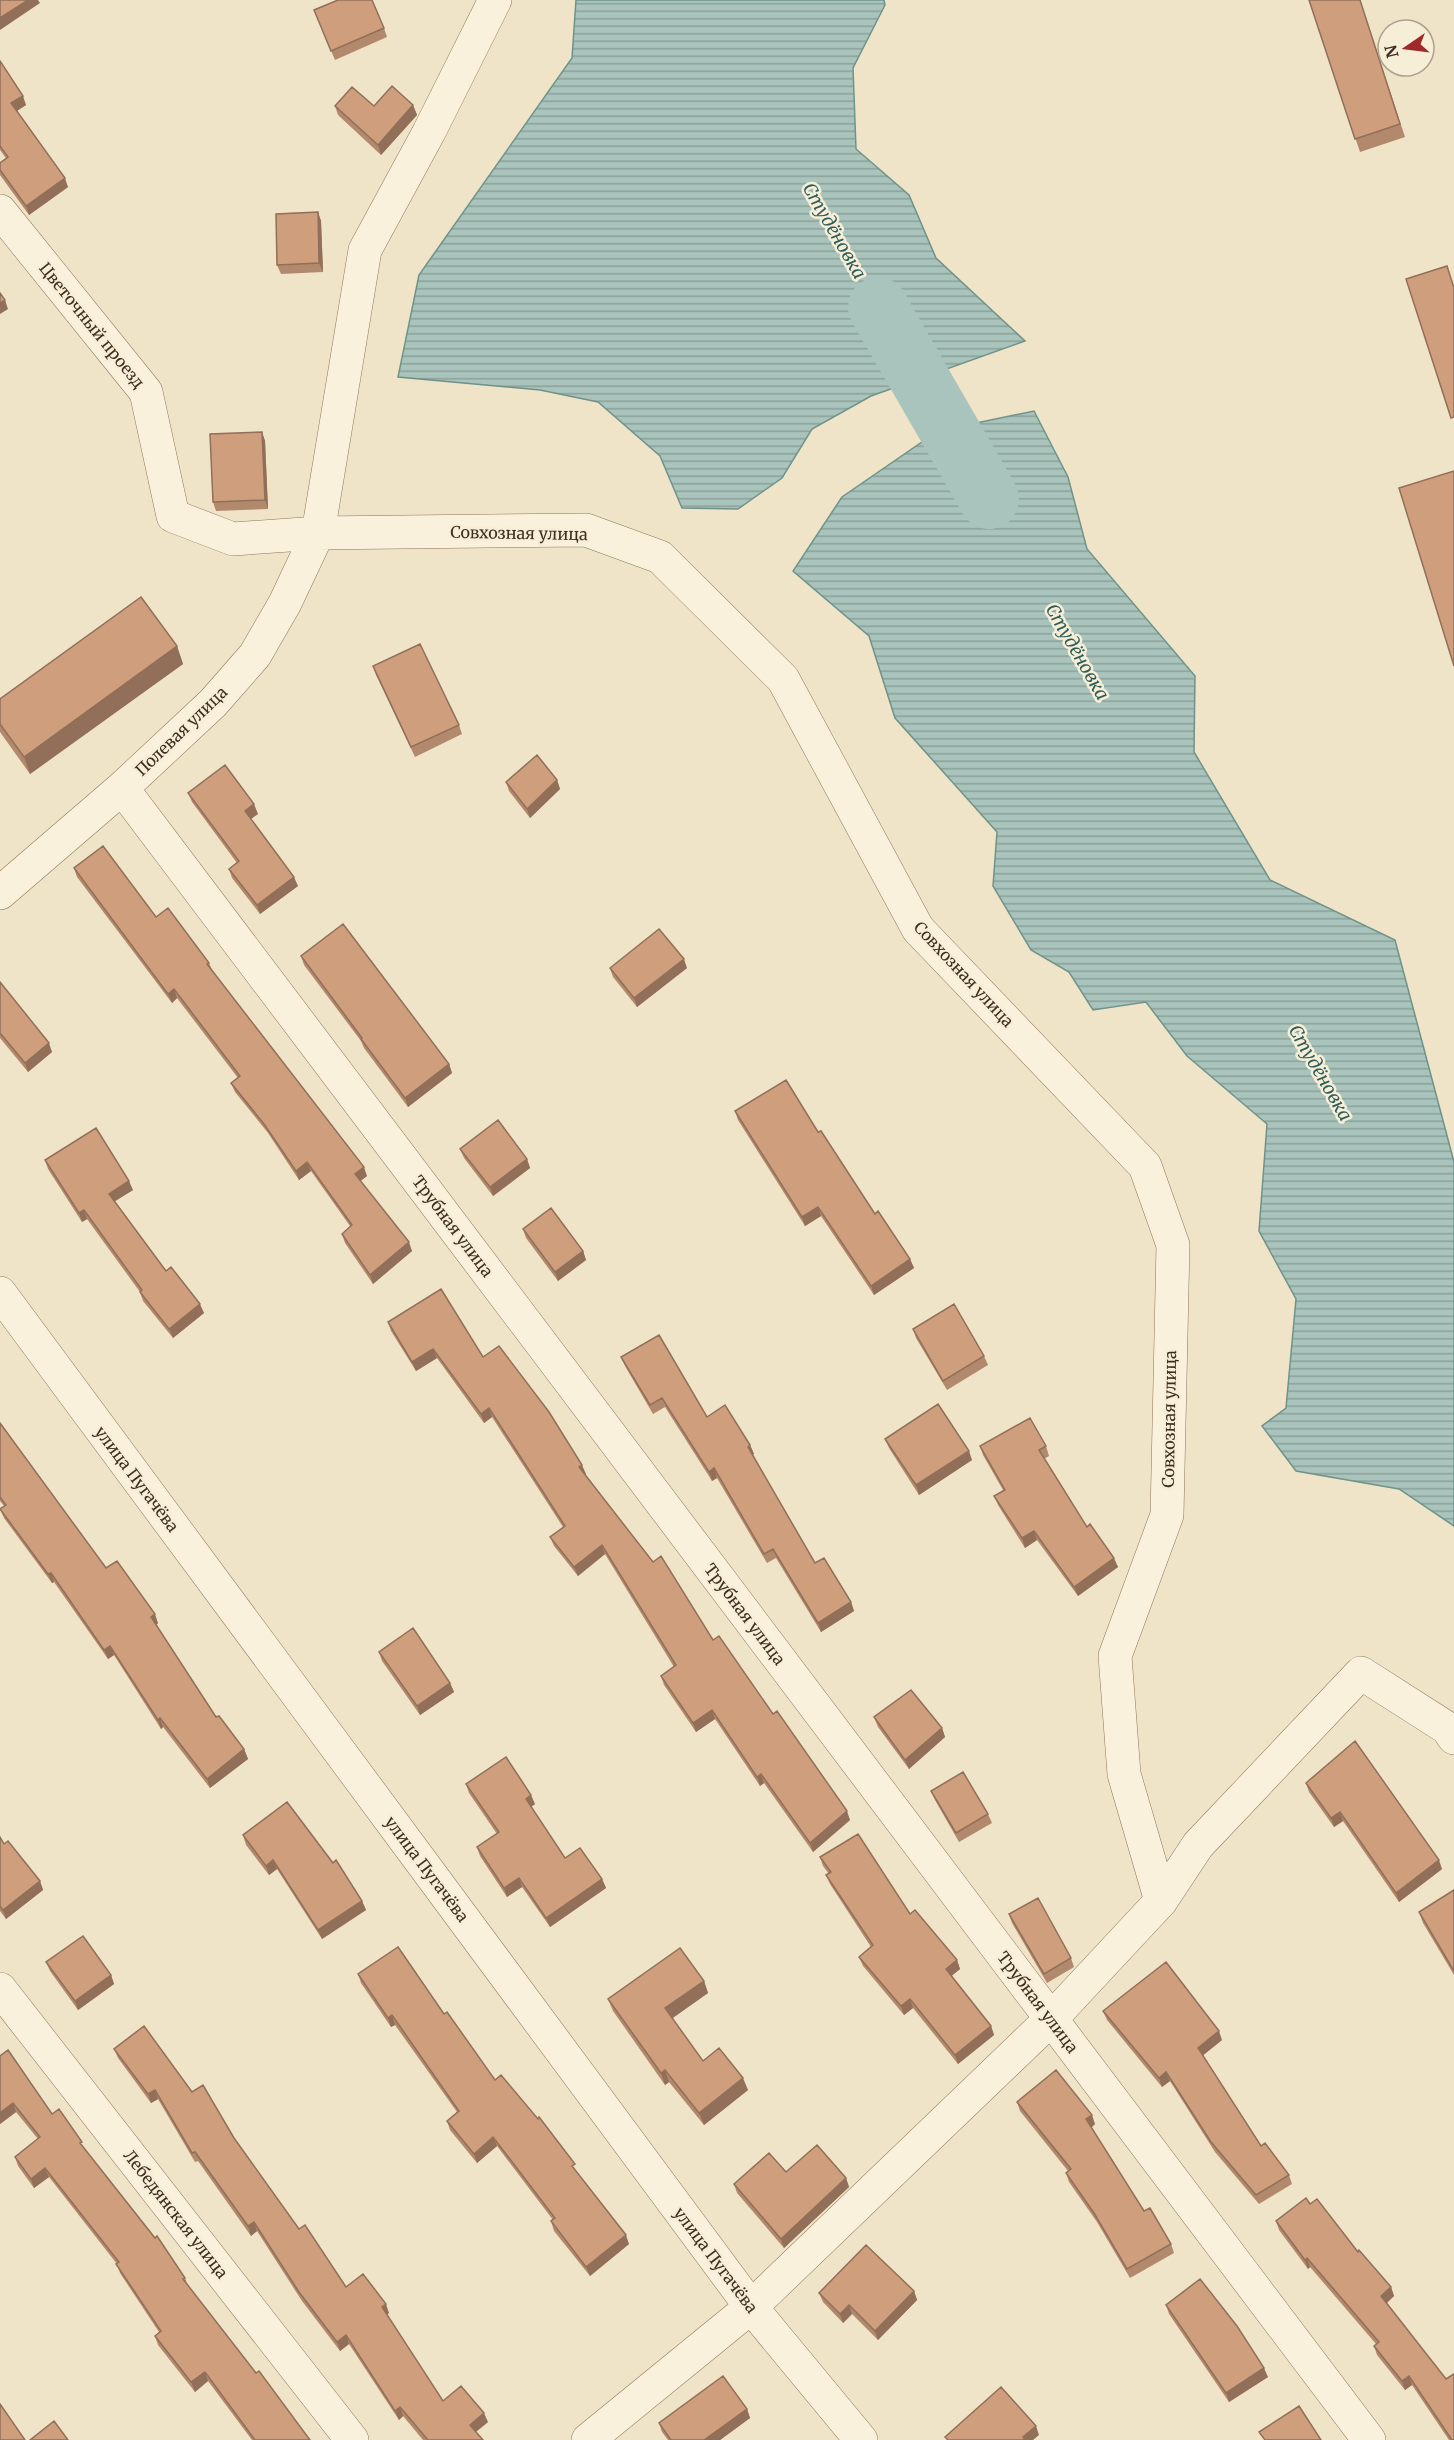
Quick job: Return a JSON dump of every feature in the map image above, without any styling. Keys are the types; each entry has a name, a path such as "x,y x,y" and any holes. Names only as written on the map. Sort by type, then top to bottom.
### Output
{"street":[{"path":"318,533 366,250 429,132 495,0"},
{"name":"Цветочный проезд","path":"0,211 146,392 173,516 233,539 318,533"},
{"name":"Совхозная улица","path":"318,533 586,530 660,557 783,679 918,929 1145,1166 1173,1245 1167,1515 1115,1656 1124,1774 1161,1900"},
{"name":"Полевая улица","path":"0,893 122,788 213,703 255,655 285,603 318,533"},
{"name":"Трубная улица","path":"122,788 1369,2440"},
{"name":"улица Пугачёва","path":"0,1293 751,2307 861,2440"},
{"path":"588,2440 751,2307 1051,2019 1161,1900 1198,1845 1361,1673 1447,1728 1454,1738"},
{"name":"Лебедянская улица","path":"0,1989 352,2440"}],"water":[{"path":"576,0 884,0 885,5 853,68 856,149 909,195 936,258 1025,341 871,396 812,429 782,478 738,509 682,508 660,456 598,402 540,390 398,377 419,275 572,58"},
{"path":"1034,411 1068,477 1087,549 1195,676 1194,752 1270,880 1395,940 1454,1162 1454,1526 1399,1489 1296,1471 1262,1426 1286,1408 1296,1299 1259,1231 1267,1124 1187,1056 1146,1002 1093,1010 1069,972 1031,950 993,886 997,832 895,718 869,636 793,571 842,497 938,431"}],"building":[{"path":"0,0 28,0 0,18"},
{"path":"338,0 372,0 384,28 331,51 314,10"},
{"path":"1309,0 1360,0 1376,50 1376,78 1385,78 1400,124 1355,139"},
{"path":"0,61 23,96 11,103 65,178 26,206 0,170 0,163 8,157 0,146"},
{"path":"392,86 413,105 378,145 335,106 352,87 374,106"},
{"path":"318,212 319,263 277,265 276,214"},
{"path":"1447,266 1454,288 1454,417 1451,418 1406,279"},
{"path":"0,293 5,300 0,303"},
{"path":"262,432 265,500 213,502 210,434"},
{"path":"1454,471 1454,666 1399,488"},
{"path":"141,597 177,646 24,757 0,724 0,699"},
{"path":"420,644 459,725 411,747 373,666"},
{"path":"537,755 557,780 527,809 506,782"},
{"path":"225,765 254,804 245,811 294,877 257,905 229,869 239,861 188,793"},
{"path":"103,846 156,917 168,908 209,963 207,964 364,1167 355,1174 409,1242 370,1275 342,1234 352,1225 307,1162 296,1171 264,1124 231,1083 240,1076 174,989 168,994 74,868"},
{"path":"343,924 449,1064 405,1098 301,956"},
{"path":"659,929 684,959 634,998 610,968"},
{"path":"0,982 49,1043 25,1063 0,1033"},
{"path":"786,1080 818,1132 821,1131 875,1214 878,1211 910,1259 871,1286 818,1207 802,1217 735,1111"},
{"path":"498,1120 527,1159 490,1187 460,1149"},
{"path":"96,1128 129,1181 109,1194 166,1271 171,1267 200,1304 169,1329 140,1292 142,1290 84,1210 79,1213 45,1160"},
{"path":"551,1208 583,1251 555,1272 523,1229"},
{"path":"441,1289 483,1357 499,1346 549,1412 582,1465 579,1467 653,1562 661,1556 713,1640 719,1636 773,1714 777,1711 847,1811 810,1843 761,1774 757,1777 712,1710 693,1723 661,1676 676,1665 602,1545 574,1567 550,1537 565,1526 489,1408 481,1414 433,1349 412,1362 388,1322"},
{"path":"954,1304 984,1356 943,1381 913,1329"},
{"path":"659,1335 707,1417 725,1405 750,1445 748,1447 815,1563 824,1558 851,1602 818,1623 773,1549 764,1554 714,1468 709,1472 662,1398 650,1405 621,1357"},
{"path":"938,1404 969,1451 916,1485 885,1439"},
{"path":"1030,1418 1046,1446 1039,1450 1087,1527 1090,1524 1114,1558 1074,1587 1034,1531 1022,1538 994,1496 1005,1490 980,1446"},
{"path":"0,1423 106,1568 117,1561 155,1614 151,1617 216,1717 219,1716 244,1749 207,1779 160,1718 158,1720 110,1646 104,1650 51,1573 48,1574 0,1509 6,1505 0,1497"},
{"path":"413,1628 450,1683 417,1706 379,1652"},
{"path":"911,1690 942,1728 905,1760 874,1717"},
{"path":"1355,1741 1439,1860 1396,1893 1340,1812 1331,1818 1306,1783"},
{"path":"506,1757 531,1795 526,1799 565,1858 580,1848 602,1879 546,1918 519,1878 504,1888 477,1847 499,1832 466,1784"},
{"path":"963,1772 988,1814 956,1833 931,1791"},
{"path":"287,1802 333,1863 336,1860 362,1901 318,1930 273,1860 266,1866 243,1835"},
{"path":"858,1834 910,1914 915,1910 957,1960 946,1969 991,2026 955,2055 910,1999 901,2006 859,1957 873,1945 826,1875 831,1872 820,1857"},
{"path":"0,1837 4,1844 8,1841 40,1881 3,1910 0,1906"},
{"path":"1454,1890 1454,1971 1419,1912"},
{"path":"1038,1898 1071,1958 1044,1974 1009,1914"},
{"path":"83,1936 111,1975 75,2001 46,1962"},
{"path":"398,1947 444,2014 447,2012 495,2080 501,2075 538,2119 539,2117 575,2164 572,2166 626,2235 586,2267 551,2221 555,2218 493,2137 474,2154 447,2121 459,2111 392,2015 388,2018 358,1974"},
{"path":"680,1948 704,1981 665,2008 703,2061 719,2048 743,2078 699,2113 665,2070 661,2073 608,1999"},
{"path":"1166,1962 1219,2031 1198,2048 1261,2146 1265,2143 1289,2175 1256,2195 1211,2142 1166,2072 1159,2078 1103,2011"},
{"path":"144,2026 192,2092 203,2085 234,2138 299,2229 305,2225 346,2287 363,2274 386,2304 382,2307 443,2401 461,2386 484,2413 470,2425 483,2440 428,2440 400,2407 395,2411 346,2335 337,2342 299,2292 254,2222 248,2226 195,2152 192,2153 155,2090 148,2094 114,2049"},
{"path":"8,2050 52,2114 59,2109 82,2142 80,2143 155,2238 157,2236 185,2278 183,2279 256,2373 259,2371 310,2440 255,2440 205,2372 191,2382 155,2336 161,2331 116,2264 119,2262 45,2168 31,2179 15,2157 40,2137 13,2103 0,2113 0,2056"},
{"path":"1056,2070 1092,2115 1086,2119 1144,2211 1150,2208 1171,2244 1127,2269 1094,2213 1066,2173 1071,2169 1017,2102"},
{"path":"817,2145 846,2178 781,2239 734,2184 769,2153 786,2172"},
{"path":"1306,2198 1310,2204 1317,2199 1358,2252 1359,2250 1391,2287 1381,2296 1446,2379 1454,2374 1454,2440 1409,2376 1402,2381 1374,2346 1379,2342 1307,2258 1305,2260 1276,2221"},
{"path":"866,2245 914,2291 875,2331 849,2305 840,2314 819,2293"},
{"path":"1200,2279 1237,2326 1264,2368 1226,2393 1166,2305"},
{"path":"723,2376 747,2409 704,2440 671,2440 659,2423"},
{"path":"1001,2387 1036,2426 1023,2437 1025,2440 948,2440 945,2437"},
{"path":"0,2404 25,2440 0,2440"},
{"path":"1299,2406 1321,2440 1265,2440 1259,2432"},
{"path":"54,2421 68,2440 30,2440"}],"waterway":[{"name":"Студёновка","path":"878,307 989,499"}]}
